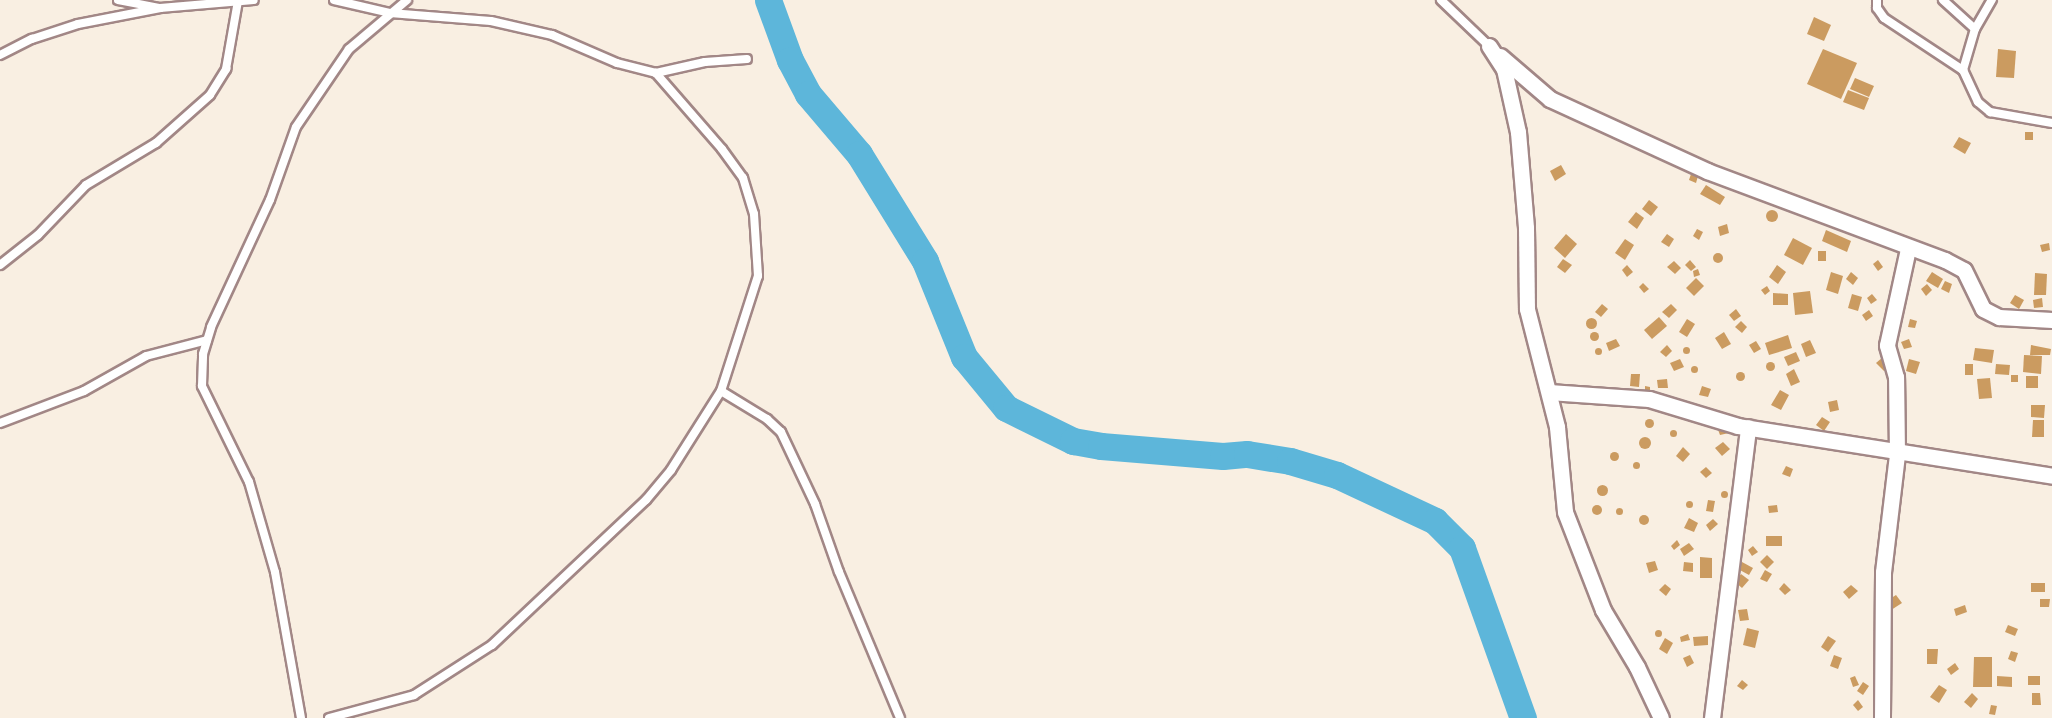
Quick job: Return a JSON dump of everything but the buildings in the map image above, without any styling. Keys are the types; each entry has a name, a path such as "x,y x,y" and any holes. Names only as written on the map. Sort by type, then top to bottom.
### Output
{"street":[{"path":"1489,46 1550,99 1707,171 1964,270 1983,309 1999,316 2052,320"},
{"path":"1489,46 1504,69 1518,132 1526,228 1527,309 1549,393 1565,512 1604,610 1637,667 1661,718"},
{"path":"1882,718 1882,572 1897,454 1896,376 1887,345 1908,249"},
{"path":"1549,393 1649,399 1748,427 1897,454 2052,476"},
{"path":"1712,718 1748,427"}],"lane":[{"path":"118,0 160,8"},
{"path":"0,55 32,39 78,24 160,8 254,0"},
{"path":"334,0 390,13 491,21 552,35 617,63 656,74 705,62 747,59"},
{"path":"301,718 286,621 269,550 249,482 202,386 207,340 270,200 296,127 349,49 407,0"},
{"path":"1441,0 1489,46"},
{"path":"1877,0 1877,8 1892,24 1964,70 1978,102 1990,112 2052,123"},
{"path":"1943,0 1975,29"},
{"path":"1964,70 1975,29 1992,0"},
{"path":"0,265 38,235 86,185 156,143 210,95 226,69 238,1"},
{"path":"329,718 414,695 492,645 646,500 671,470 721,391 758,276 754,214 742,178 722,149 656,74"},
{"path":"0,423 84,391 146,356 207,340"},
{"path":"721,391 781,432 815,504 839,572 900,718"}],"waterway":[{"path":"768,0 790,60 808,94 859,154 925,261 964,357 1006,408 1073,441 1101,446 1223,456 1247,454 1290,461 1337,475 1435,521 1462,548 1523,718"}]}
